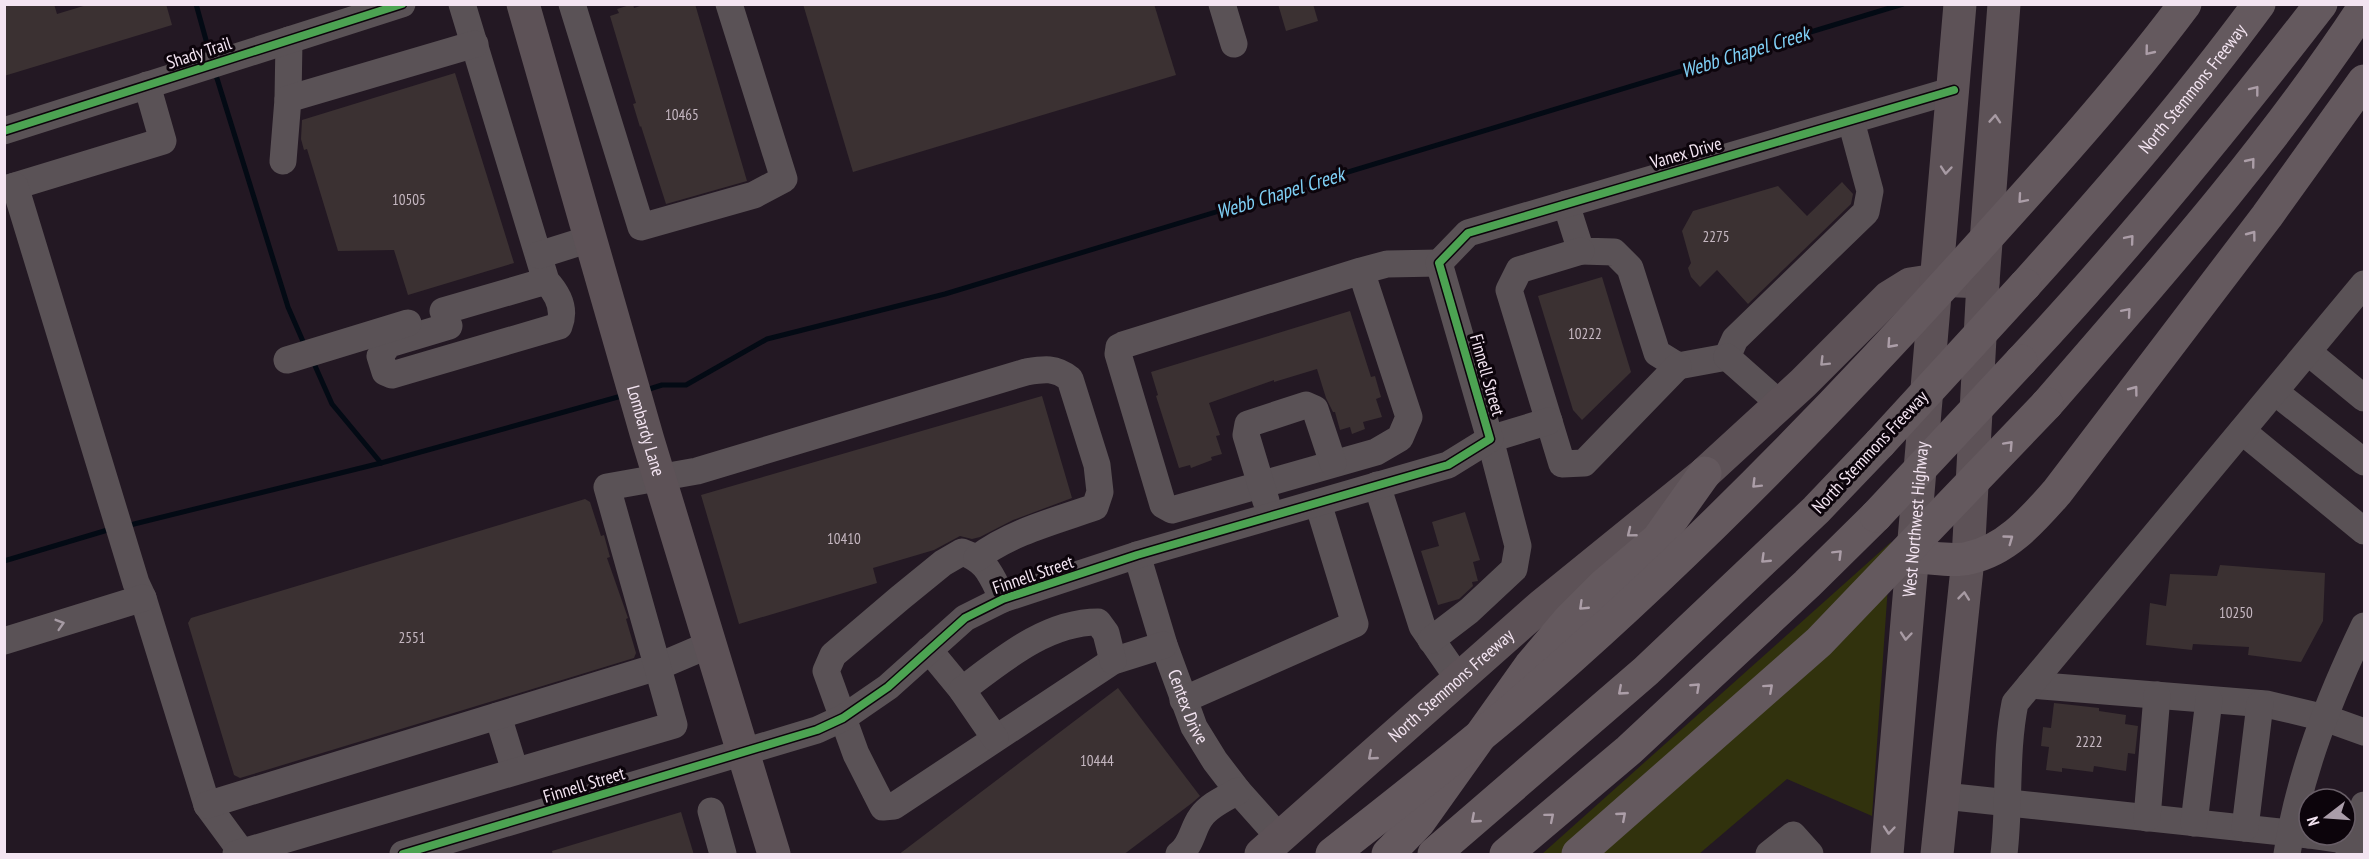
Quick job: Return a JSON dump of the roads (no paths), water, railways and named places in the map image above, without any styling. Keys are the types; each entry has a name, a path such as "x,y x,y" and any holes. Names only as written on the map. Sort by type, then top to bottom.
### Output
{"highway":[{"path":"1332,855 1516,706 1707,532 1770,470 1886,350 2015,208 2149,51 2185,4"},
{"name":"North Stemmons Freeway","path":"1434,855 1646,671 1816,510 2091,212 2217,62 2259,4"},
{"path":"1506,855 1629,750 1807,584 1876,516 2060,320 2181,180 2321,4"},
{"path":"1578,855 1819,642 2047,404 2149,287 2259,152 2364,7"},
{"path":"1913,557 1968,559 1992,550 2030,522 2057,492 2267,216 2364,81"},
{"path":"1389,855 1419,822 1530,666 1569,620 1605,584 1658,539 1705,473"}],"main road":[{"name":"Lombardy Lane","path":"524,4 648,440 774,855"},
{"name":"West Northwest Highway","path":"1887,855 1960,4"},
{"path":"1937,855 1968,559 1983,282 2003,20"},
{"name":"North Stemmons Freeway","path":"1270,846 1541,606 1705,473 1780,404 1888,297 1910,284 1936,280 1983,282"}],"street":[{"name":"Shady Trail","path":"4,131 402,4"},
{"path":"444,311 449,326 389,344 380,356 385,372 392,375 559,326 563,316 557,293 546,281 462,4"},
{"path":"572,4 641,227 754,195 784,179 729,4"},
{"path":"1222,4 1234,44"},
{"path":"283,161 288,99 289,40"},
{"path":"288,99 475,44"},
{"path":"147,86 163,141 10,187 207,805 240,854 674,724 607,487 697,471 1026,372 1047,368 1060,371 1070,379 1097,465 1100,492 1095,507 993,545 977,558"},
{"name":"Vanex Drive","path":"1439,263 1468,233 1954,90"},
{"path":"1727,357 1735,339 1866,212 1870,191 1851,120"},
{"path":"1566,204 1581,251"},
{"path":"539,255 590,239"},
{"path":"1678,366 1656,353 1630,268 1614,252 1581,251 1519,270 1509,290 1562,464 1584,463 1678,366 1727,357"},
{"path":"1361,271 1409,417 1400,438 1376,452 1172,510 1167,509 1163,505 1118,354 1119,347 1361,271 1387,264 1439,263"},
{"name":"Finnell Street","path":"403,855 817,730 843,718 888,687 965,618 1003,599 1137,555 1448,465 1490,439 1439,263"},
{"path":"287,360 546,281"},
{"path":"2004,855 2011,720 2015,703 2364,284"},
{"path":"2308,352 2364,398"},
{"path":"1727,357 1780,404"},
{"path":"2275,392 2364,462"},
{"path":"1270,516 1246,435 1248,424 1306,405 1315,409 1333,463"},
{"path":"1431,640 1468,611 1514,569 1518,546 1490,439 1549,421"},
{"path":"2242,431 2364,531"},
{"path":"1377,485 1422,626 1458,678"},
{"path":"1183,700 1355,624 1318,503"},
{"path":"1003,599 990,573 977,558 962,552 943,563 833,655 826,671 856,754 884,807 894,806 1113,661 1164,645"},
{"name":"Centex Drive","path":"1137,555 1164,645 1194,727 1215,761 1238,791 1270,846"},
{"path":"4,641 140,590"},
{"path":"962,690 1021,646 1080,622 1098,622 1106,633 1113,661"},
{"path":"2302,787 2342,673 2364,626"},
{"path":"207,805 657,667 711,644"},
{"path":"929,650 962,690 995,738"},
{"path":"2030,685 2260,704 2325,718 2364,732"},
{"path":"2147,818 2157,695"},
{"path":"2194,823 2209,700"},
{"path":"2245,828 2260,704"},
{"path":"498,716 515,771"},
{"path":"1179,855 1186,849 1201,817 1210,808 1238,791"},
{"path":"1944,796 2245,828 2297,839"},
{"path":"2357,841 2364,805"},
{"path":"711,811 723,855"},
{"path":"1769,855 1793,835 1809,855"}],"waterway":[{"path":"196,4 211,58"},
{"name":"Webb Chapel Creek","path":"646,390 662,385 686,385 767,339 945,294 1903,4"},
{"path":"215,72 288,307 305,346"},
{"path":"312,359 332,404 381,463"},
{"path":"126,526 381,463 625,395"},
{"path":"4,561 111,529"}]}
